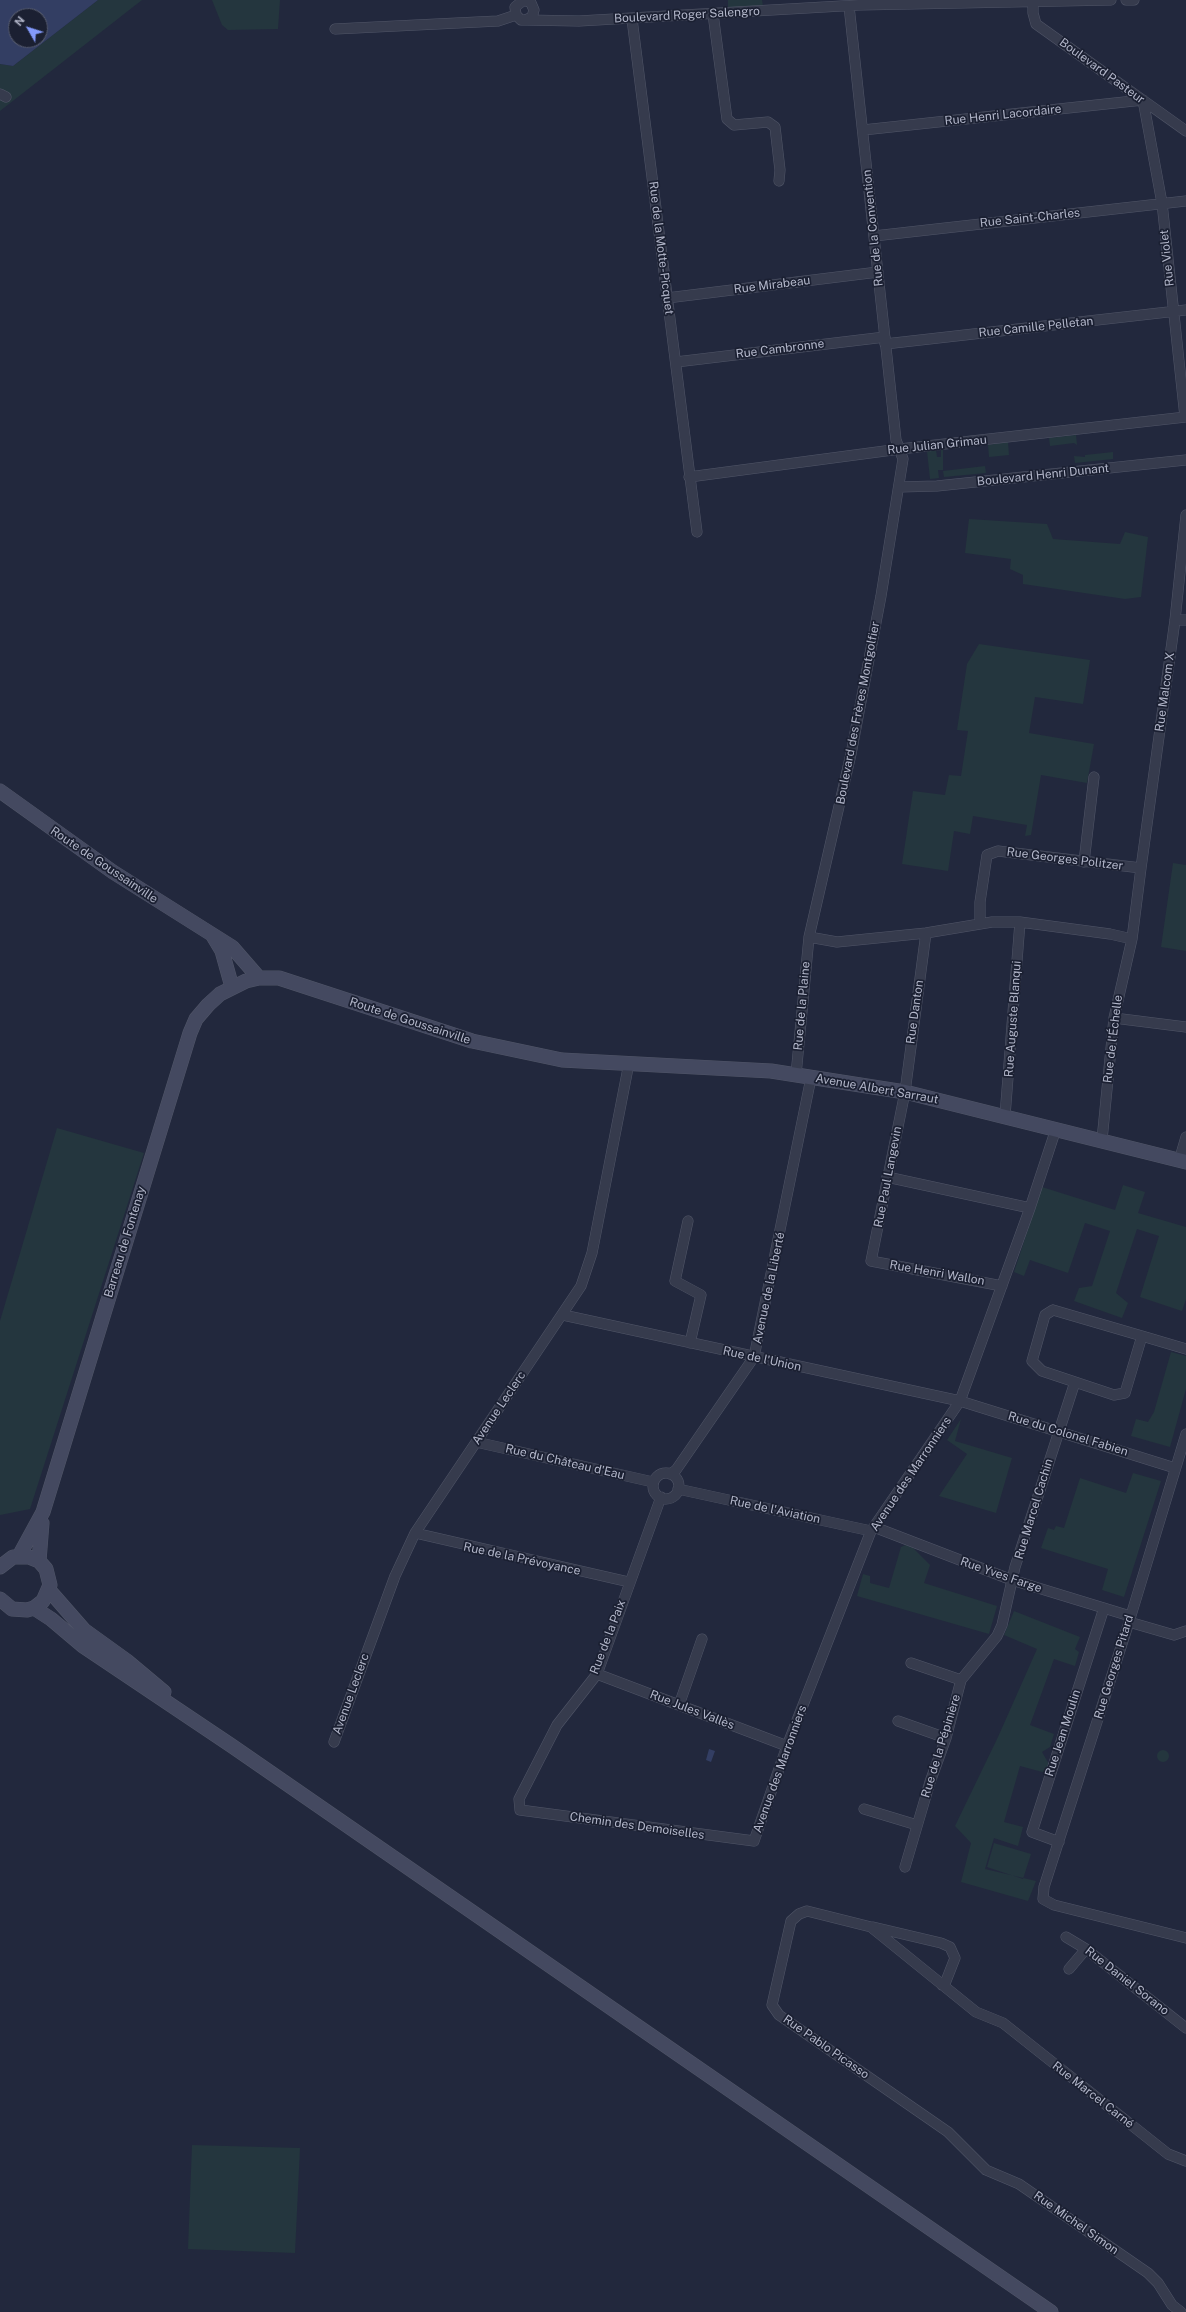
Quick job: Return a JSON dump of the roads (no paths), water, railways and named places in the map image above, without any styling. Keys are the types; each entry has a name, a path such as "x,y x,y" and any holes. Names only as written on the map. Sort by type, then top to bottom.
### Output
{"street":[{"path":"516,15 517,4 524,0 551,21"},
{"name":"Boulevard Roger Salengro","path":"525,20 551,21 632,19 714,14 815,4 849,6 903,2 1033,2 1111,0"},
{"path":"1126,0 1134,0"},
{"name":"Boulevard Pasteur","path":"1033,2 1033,13 1036,24 1186,131"},
{"path":"335,29 498,21 516,15 525,20 532,17 533,6"},
{"name":"Rue de la Convention","path":"849,6 896,440 900,449"},
{"path":"714,14 727,119 734,125 768,122 776,127 780,170 779,181"},
{"name":"Rue de la Motte-Picquet","path":"632,19 697,532"},
{"name":"Rue Henri Lacordaire","path":"863,130 1143,100"},
{"name":"Rue Violet","path":"1143,100 1162,204 1185,417"},
{"name":"Rue Saint-Charles","path":"874,236 1186,201"},
{"name":"Rue Mirabeau","path":"667,298 878,272"},
{"name":"Rue Camille Pelletan","path":"885,340 1186,310"},
{"name":"Rue Cambronne","path":"676,362 885,340"},
{"name":"Rue Julian Grimau","path":"689,477 900,449 1185,417"},
{"name":"Boulevard des Frères Montgolfier","path":"809,937 851,754 899,487 903,459 900,449"},
{"name":"Boulevard Henri Dunant","path":"899,487 937,486 1186,460"},
{"name":"Rue Malcom X","path":"1141,868 1175,620 1186,515"},
{"path":"1175,620 1186,620"},
{"path":"1084,862 1094,776"},
{"name":"Route de Goussainville","path":"0,791 113,872 232,947 259,978"},
{"name":"Rue Georges Politzer","path":"980,924 980,902 987,854 998,851 1141,868"},
{"path":"809,937 837,942 926,933 980,924 1020,922 1110,934 1132,939 1141,868"},
{"name":"Rue Auguste Blanqui","path":"1005,1116 1020,922"},
{"name":"Rue Danton","path":"905,1092 926,933"},
{"name":"Route de Goussainville","path":"212,934 222,951 232,987 259,978 279,978 414,1024 472,1041 562,1060"},
{"name":"Rue de la Plaine","path":"796,1075 809,937"},
{"name":"Rue de l'Échelle","path":"1102,1140 1114,1018 1132,939"},
{"name":"Barreau de Fontenay","path":"19,1556 43,1512 183,1050 196,1020 208,1004 232,987"},
{"path":"1114,1018 1186,1027"},
{"name":"Avenue Albert Sarraut","path":"562,1060 771,1071 905,1092 1102,1140 1183,1162"},
{"name":"Avenue Leclerc","path":"334,1742 395,1576 415,1533 582,1286 592,1254 629,1063"},
{"name":"Avenue de la Liberté","path":"670,1474 676,1470 754,1357 811,1078"},
{"name":"Rue Paul Langevin","path":"871,1261 905,1092"},
{"name":"Avenue des Marronniers","path":"754,1841 787,1746 872,1529 960,1401 1030,1208 1056,1129"},
{"path":"1183,1162 1186,1137"},
{"path":"887,1177 1030,1208"},
{"path":"688,1221 676,1282 701,1295 690,1343"},
{"name":"Rue Henri Wallon","path":"871,1261 1002,1286"},
{"path":"1142,1336 1125,1393 1114,1395 1042,1371 1032,1361 1045,1315 1053,1310 1142,1336 1186,1349"},
{"name":"Rue de l'Union","path":"563,1315 960,1401"},
{"name":"Rue Marcel Cachin","path":"997,1636 1002,1625 1012,1580 1058,1431 1075,1382"},
{"name":"Rue du Colonel Fabien","path":"960,1401 1175,1468"},
{"name":"Rue Georges Pitard","path":"1186,1434 1130,1619 1044,1887 1044,1899 1054,1905 1186,1938"},
{"name":"Rue du Château d'Eau","path":"476,1442 654,1482"},
{"path":"662,1473 670,1474 676,1478 678,1489 669,1498 661,1497 655,1493 654,1482 662,1473"},
{"name":"Rue de l'Aviation","path":"678,1489 872,1529"},
{"name":"Rue de la Paix","path":"520,1810 518,1799 557,1725 597,1674 661,1497"},
{"name":"Barreau de Fontenay","path":"39,1561 43,1512"},
{"name":"Rue Yves Farge","path":"872,1529 1012,1580 1104,1608 1174,1635 1186,1631"},
{"name":"Rue de la Prévoyance","path":"415,1533 629,1582"},
{"path":"0,1599 12,1609 19,1610 34,1608 43,1601 48,1590 48,1574 39,1561 29,1556 19,1556 1,1564"},
{"path":"48,1590 84,1630 127,1660 232,1746"},
{"path":"34,1608 51,1619 83,1646 232,1746 1050,2312"},
{"name":"Rue Jean Moulin","path":"1059,1842 1032,1832 1104,1608"},
{"name":"Rue de la Pépinière","path":"905,1867 930,1782 946,1738 961,1680 997,1636"},
{"path":"679,1705 702,1639"},
{"path":"911,1663 961,1680"},
{"name":"Rue Jules Vallès","path":"597,1674 787,1746"},
{"path":"898,1721 946,1738"},
{"path":"864,1809 918,1825"},
{"name":"Chemin des Demoiselles","path":"520,1810 754,1841"},
{"name":"Rue Pablo Picasso","path":"942,1984 946,1981 955,1958 950,1947 941,1943 807,1911 799,1914 791,1921 772,2005 779,2015 963,2145"},
{"name":"Rue Pablo Picasso","path":"871,1927 976,2012 1002,2023"},
{"name":"Rue Daniel Sorano","path":"1066,1937 1086,1949 1186,2028"},
{"path":"1069,1969 1086,1949"},
{"name":"Rue Marcel Carné","path":"1002,2023 1168,2154 1186,2161"},
{"name":"Rue Michel Simon","path":"963,2145 971,2156 986,2170 1019,2184 1148,2273 1158,2283 1172,2305 1181,2312"}],"water":[{"path":"0,0 98,0 48,39 48,8 8,8 8,48 36,48 13,66 0,64"},
{"path":"709,1749 715,1751 711,1762 706,1760"}]}
